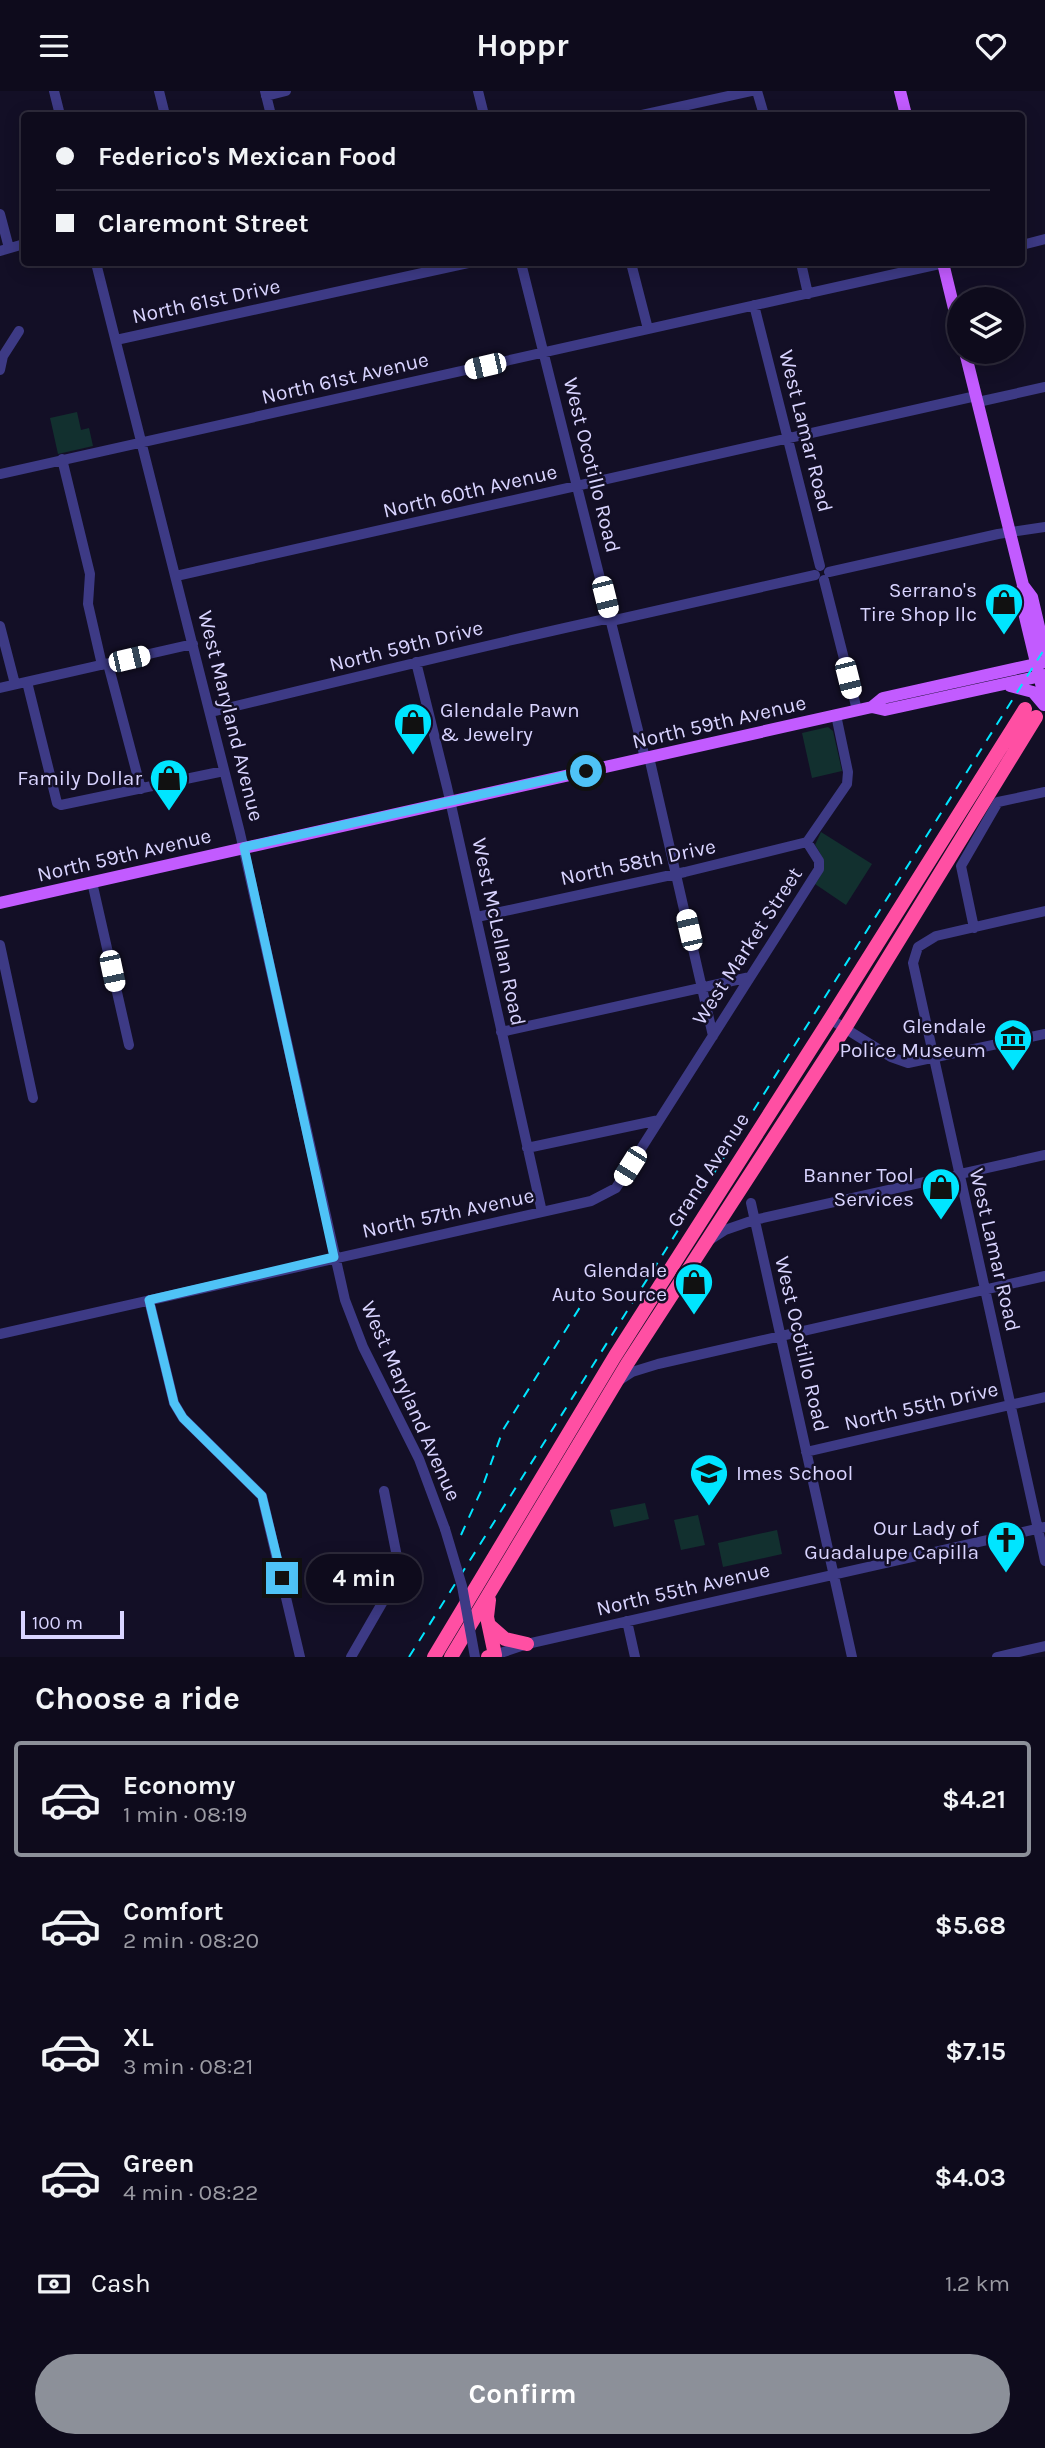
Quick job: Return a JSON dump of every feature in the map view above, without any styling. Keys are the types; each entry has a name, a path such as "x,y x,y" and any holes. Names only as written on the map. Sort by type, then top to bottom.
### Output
{"highway":[{"name":"Grand Avenue","path":"434,1657 615,1356 830,1019 1035,711"},
{"name":"Grand Avenue","path":"451,1657 641,1343 845,1028 1035,711"},
{"path":"493,1656 487,1608 494,1585"},
{"path":"488,1625 505,1639 527,1644"}],"main road":[{"path":"900,91 904,112"},
{"path":"944,266 949,287"},
{"path":"968,364 1023,585 1021,600 1041,669 1045,700"},
{"path":"1023,585 1032,597 1045,652"},
{"name":"North 59th Avenue","path":"872,707 885,710 985,688 1041,669"},
{"name":"North 59th Avenue","path":"0,903 857,711 872,707 883,698 1041,669"},
{"path":"985,688 1020,687 1033,692 1035,711"}],"street":[{"path":"54,91 59,112"},
{"path":"159,91 164,112"},
{"path":"270,112 265,93 286,91"},
{"path":"478,91 483,112"},
{"path":"656,112 751,91"},
{"path":"757,91 763,112"},
{"path":"0,214 4,250 21,245"},
{"path":"1025,244 1045,239"},
{"name":"West Maryland Avenue","path":"97,266 244,847 334,1257 353,1326 421,1464 454,1557 468,1612 475,1657"},
{"name":"North 61st Drive","path":"116,340 454,266"},
{"name":"West Ocotillo Road","path":"522,266 676,873 713,1035"},
{"path":"632,266 648,329"},
{"path":"801,266 808,294"},
{"name":"North 61st Avenue","path":"0,474 930,266"},
{"name":"West Lamar Road","path":"754,305 857,711"},
{"path":"0,370 2,355 19,331"},
{"name":"North 60th Avenue","path":"176,576 788,439 1045,387"},
{"path":"62,460 90,574 88,604 141,789"},
{"name":"North 59th Drive","path":"211,712 360,678 416,662 1045,527"},
{"path":"0,627 15,684"},
{"path":"0,688 193,644"},
{"name":"West McLellan Road","path":"416,662 477,917 542,1212"},
{"path":"27,682 57,803 61,805 224,771"},
{"name":"West Market Street","path":"616,1188 819,869 819,862 807,842 847,784 848,772 836,715"},
{"path":"1045,792 998,802 960,870 974,928 1045,911"},
{"name":"North 58th Drive","path":"477,917 807,842"},
{"path":"92,882 129,1045"},
{"name":"West Lamar Road","path":"974,928 936,936 918,947 913,970 1010,1405 1042,1528 1045,1561"},
{"path":"0,944 33,1098"},
{"path":"501,1032 750,977"},
{"path":"830,1019 900,1062 913,1063 1045,1034"},
{"path":"527,1148 659,1120"},
{"path":"706,1242 725,1230 754,1220 1045,1155"},
{"name":"North 57th Avenue","path":"0,1334 542,1212 600,1198 616,1188"},
{"name":"West Ocotillo Road","path":"751,1203 852,1657"},
{"path":"616,1383 632,1372 658,1364 1045,1276"},
{"path":"149,1300 174,1403 183,1418 262,1496 300,1657"},
{"path":"641,1343 638,1354 641,1360 658,1364"},
{"name":"North 55th Drive","path":"806,1452 1045,1397"},
{"path":"351,1657 400,1572 384,1491"},
{"name":"North 55th Avenue","path":"493,1656 527,1644 1042,1528"},
{"path":"627,1621 635,1657"},
{"path":"997,1657 1045,1646"}],"green space":[{"path":"77,412 81,430 89,428 93,446 58,454 50,418"},
{"path":"828,727 833,731 842,771 812,778 802,733"},
{"path":"821,832 872,864 846,905 815,884 823,869 823,860 815,845"},
{"path":"645,1503 649,1519 614,1527 610,1510"},
{"path":"698,1515 705,1545 681,1550 674,1520"},
{"path":"777,1530 782,1554 723,1567 718,1543"}],"railway":[{"path":"409,1657 1045,648"},
{"path":"461,1535 481,1491 503,1430 587,1296"}],"place":[{"name":"Serrano's Tire Shop llc","path":"1004,636"},
{"name":"Glendale Pawn & Jewelry","path":"413,756"},
{"name":"Family Dollar","path":"169,812"},
{"name":"Glendale Police Museum","path":"1013,1072"},
{"name":"Banner Tool Services","path":"941,1221"},
{"name":"Glendale Auto Source","path":"694,1316"},
{"name":"Imes School","path":"709,1507"},
{"name":"Our Lady of Guadalupe Capilla","path":"1006,1574"}],"route":[{"path":"282,1578 262,1496 256,1487 183,1418 174,1403 149,1300 334,1257 244,847 586,771"}]}
